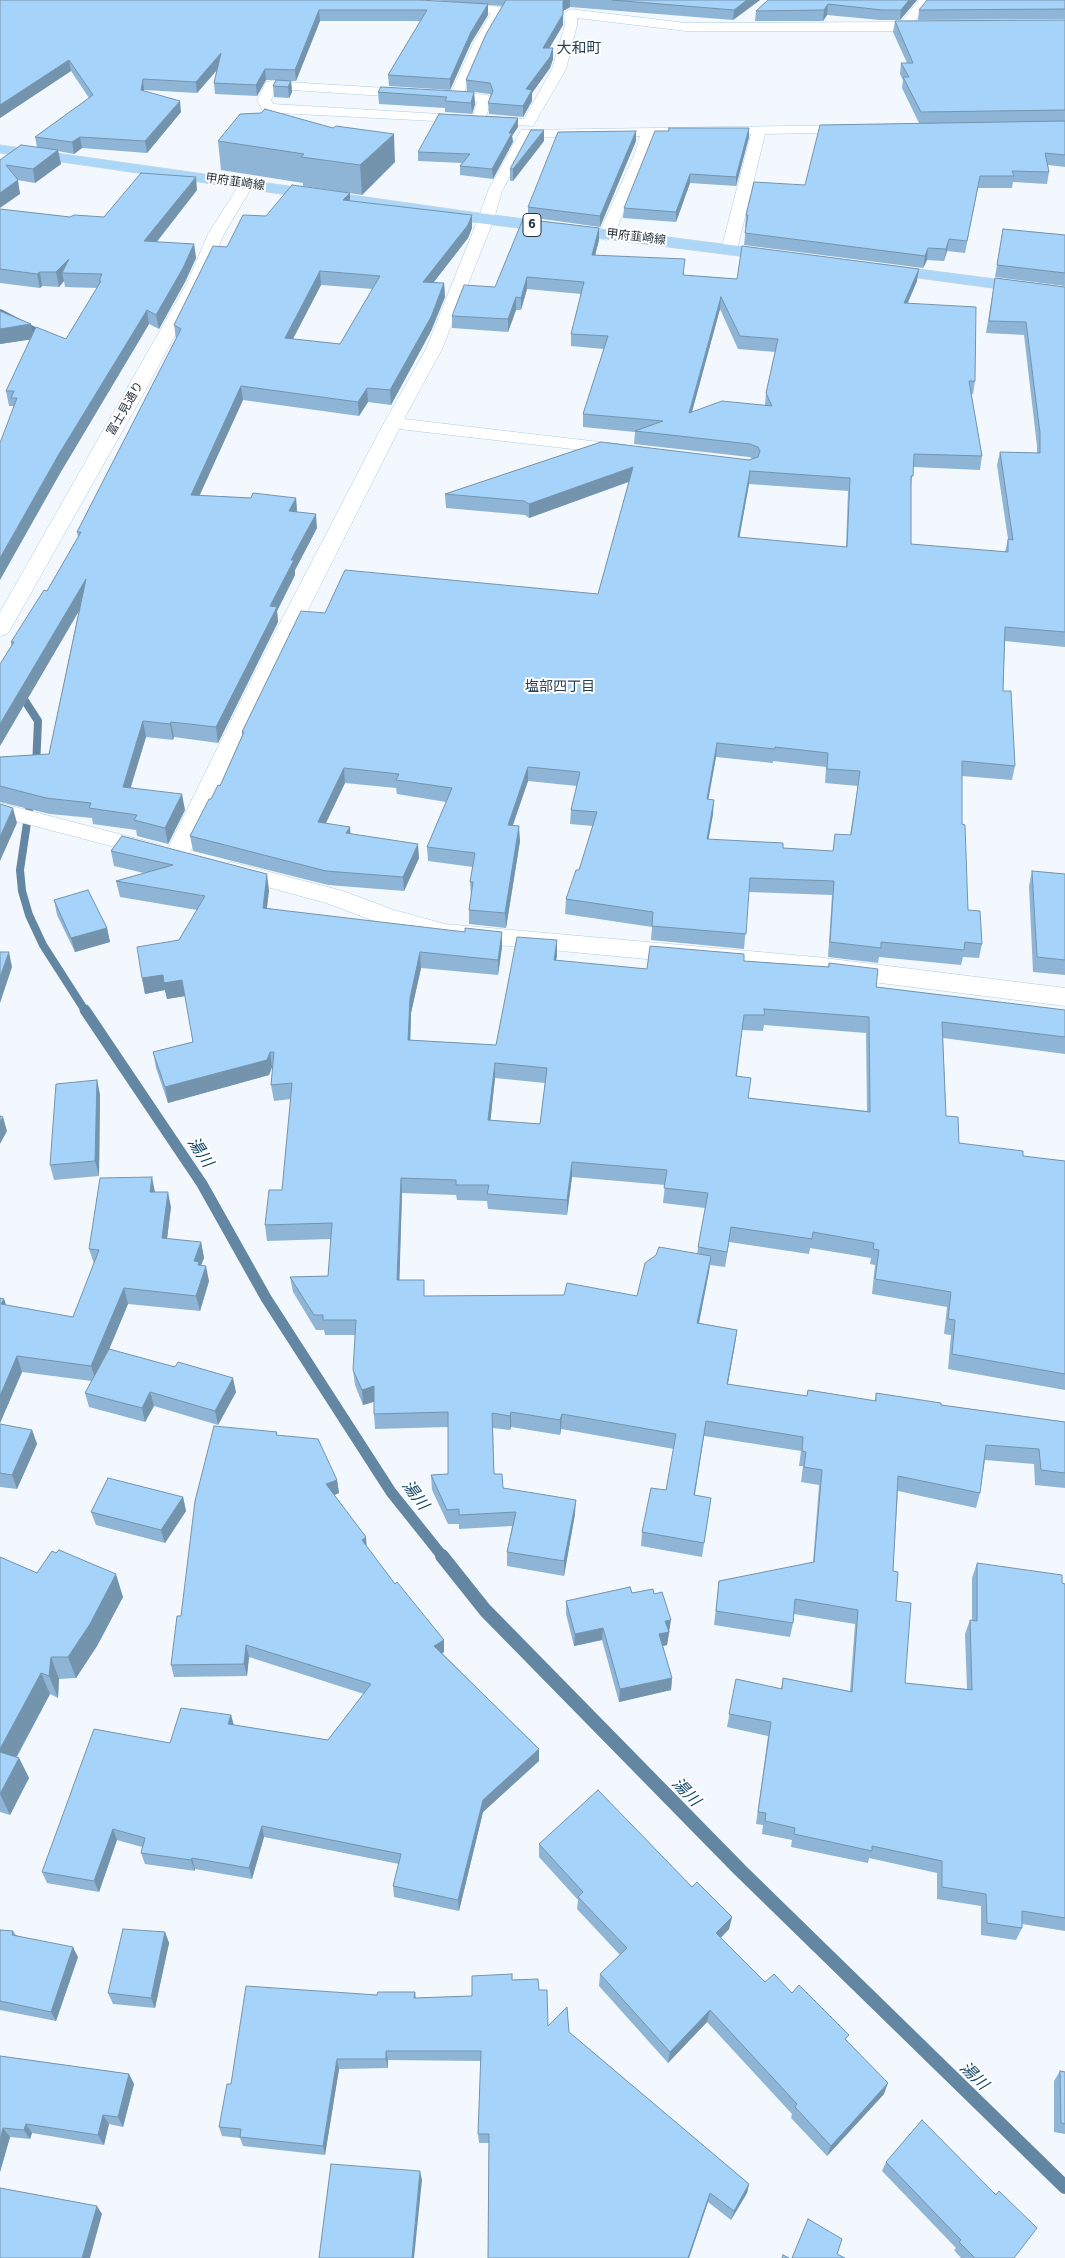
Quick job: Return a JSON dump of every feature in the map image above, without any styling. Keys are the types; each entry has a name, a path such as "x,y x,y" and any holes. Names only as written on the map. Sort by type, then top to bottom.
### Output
{"main road":[{"name":"甲府韮崎線","path":"0,150 486,219 797,259"},
{"path":"865,267 1065,292"}],"street":[{"path":"382,0 498,10 479,44 456,96"},
{"path":"904,27 925,0"},
{"path":"268,108 528,123 559,69 571,25 570,14 664,25 737,27 943,26"},
{"path":"737,27 750,16"},
{"path":"238,138 259,136 273,117 264,100 272,85 483,98 484,102 478,120"},
{"path":"195,861 276,652 393,423 434,349 486,219 495,191 526,133 867,129"},
{"path":"729,250 759,130"},
{"path":"606,234 642,152 649,131"},
{"name":"富士見通り","path":"0,630 140,384 195,283 216,234 246,185"},
{"path":"393,423 640,452"},
{"path":"8,812 334,896 386,916 445,932 788,963 1065,997"}],"building":[{"path":"0,0 420,0 488,4 471,32 450,79 388,75 427,10 319,10 295,70 265,69 256,85 214,83 221,53 196,82 143,79 141,90 180,101 145,141 80,137 72,142 35,137 93,95 69,60 0,105"},
{"path":"506,0 565,0 563,1 563,14 543,48 553,48 550,57 526,89 532,90 523,106 488,103 493,91 490,83 466,80 486,34"},
{"path":"612,0 747,0 734,10"},
{"path":"768,0 909,0 901,10 882,10 828,4 824,10 756,11"},
{"path":"927,0 1065,0 1065,9 919,10"},
{"path":"1065,20 1065,110 921,112 903,77 909,77 901,63 913,63 895,21"},
{"path":"276,80 291,81 288,87 273,86"},
{"path":"381,87 474,92 471,103 445,101 447,97 378,92"},
{"path":"265,109 333,128 336,126 394,134 360,165 301,157 304,154 218,141 240,114 261,113"},
{"path":"439,114 518,118 492,169 460,166 470,154 418,152"},
{"path":"1065,121 1065,155 1045,153 1049,172 1012,171 1014,176 980,176 967,241 949,239 946,249 928,248 925,256 745,233 748,215 746,215 754,182 805,185 820,125"},
{"path":"669,128 749,128 736,177 690,174 676,212 624,208 655,131 669,131"},
{"path":"531,130 544,130 513,169 510,169"},
{"path":"636,131 600,216 528,207 558,132"},
{"path":"21,145 58,150 33,169 6,165 18,180 0,193 0,160"},
{"path":"141,173 196,177 144,241 194,244 183,268 156,315 147,310 59,454 0,558 0,443 17,398 11,398 14,391 6,391 36,327 66,339 101,281 99,281 102,274 62,273 69,259 56,272 40,272 37,274 0,269 0,209 70,217 74,215 104,217"},
{"path":"292,185 350,193 343,200 472,215 468,225 423,282 444,283 431,317 390,390 367,388 358,402 241,386 191,495 251,498 253,493 296,498 289,511 316,514 291,560 294,560 270,606 277,607 216,727 143,721 123,787 182,794 165,828 134,820 137,815 89,808 91,803 46,798 0,786 0,757 49,754 86,579 0,724 0,664 14,642 11,642 44,590 47,591 81,532 77,532 181,329 174,325 213,246 227,247 243,215 266,216","holes":["320,271 380,276 340,344 285,338"]},
{"path":"523,219 599,228 592,255 685,259 683,275 737,279 742,246 919,269 904,303 976,307 975,381 969,381 982,456 914,454 913,476 911,476 911,544 1008,552 1008,539 1013,540 1000,452 1040,453 1040,433 1026,322 989,321 995,278 1065,287 1065,632 1005,627 1003,691 1011,691 1015,766 962,761 962,824 965,825 968,910 980,911 982,944 965,942 964,950 881,942 881,948 830,942 834,881 750,878 746,934 652,926 653,912 566,899 576,870 579,870 597,812 571,810 580,772 528,767 508,825 519,826 505,913 469,910 473,882 470,882 475,853 427,847 452,788 396,780 399,774 344,768 318,822 350,827 346,833 418,844 403,877 326,871 190,836 209,799 211,799 218,785 220,786 244,732 242,732 301,611 325,613 345,570 598,594 633,467 529,504 524,501 445,494 601,442 749,460 758,457 760,451 758,447 750,444 635,431 663,421 583,414 608,336 571,334 584,282 527,277 521,298 516,297 508,319 452,316 464,285 495,287","holes":["721,297 740,336 778,339 766,393 772,406 722,401 689,413","750,471 850,478 847,547 738,537","717,743 828,753 827,769 860,771 851,835 835,834 833,851 783,848 783,843 707,839 714,800 707,799"]},
{"path":"1003,229 1065,235 1065,273 997,265"},
{"path":"0,311 31,324 0,329"},
{"path":"0,804 13,808 0,837"},
{"path":"122,836 267,874 263,908 465,932 465,928 502,932 498,960 420,952 410,998 408,1040 496,1045 517,937 557,940 554,960 647,969 650,946 744,954 744,961 829,967 829,963 878,969 876,987 1065,1010 1065,1037 942,1022 946,1116 958,1117 959,1143 1023,1151 1023,1156 1065,1161 1065,1374 952,1354 955,1320 948,1319 951,1292 875,1279 879,1250 873,1249 874,1243 813,1232 812,1239 731,1227 727,1252 698,1247 708,1193 664,1188 667,1170 572,1162 567,1200 487,1194 489,1185 456,1185 456,1180 401,1178 397,1280 424,1280 424,1296 564,1295 567,1283 637,1296 645,1263 656,1255 659,1247 711,1256 697,1323 737,1330 727,1384 807,1396 808,1390 876,1401 876,1393 941,1403 941,1405 1065,1422 1065,1473 1041,1470 1039,1449 986,1445 980,1493 898,1476 893,1571 898,1572 896,1601 911,1603 905,1683 972,1690 970,1620 977,1621 977,1563 1062,1575 1062,1583 1065,1584 1065,1918 1022,1911 1022,1928 987,1923 986,1894 942,1887 942,1861 872,1846 872,1851 794,1834 795,1828 765,1821 766,1813 758,1812 771,1722 729,1714 736,1679 782,1689 783,1678 852,1692 858,1610 795,1599 793,1623 716,1611 719,1581 814,1562 822,1470 804,1467 806,1452 802,1451 803,1437 706,1421 694,1495 711,1498 704,1543 642,1532 651,1488 666,1490 676,1434 562,1414 560,1420 511,1412 510,1416 492,1413 494,1474 502,1474 503,1488 576,1500 564,1561 507,1552 516,1512 459,1515 459,1509 447,1510 431,1475 448,1474 448,1412 374,1414 374,1386 362,1390 353,1370 356,1320 323,1320 323,1315 314,1315 290,1277 328,1276 332,1223 265,1225 269,1190 282,1190 292,1083 271,1085 274,1052 270,1052 267,1060 165,1087 153,1052 193,1042 182,980 164,983 163,975 142,978 137,947 179,940 205,896 116,881 173,865 111,851","holes":["764,1009 869,1017 870,1112 748,1098 751,1078 736,1076 744,1015 765,1015","495,1063 547,1068 540,1124 488,1120"]},
{"path":"1032,871 1065,874 1065,960 1037,957"},
{"path":"88,890 107,928 71,938 54,900"},
{"path":"0,952 9,952 0,977"},
{"path":"97,1080 95,1161 50,1165 56,1084"},
{"path":"152,1177 150,1192 168,1192 162,1238 201,1242 194,1261 199,1262 198,1265 206,1266 196,1296 124,1288 91,1366 17,1356 0,1396 0,1298 4,1299 1,1304 73,1317 99,1250 89,1249 100,1178"},
{"path":"109,1349 175,1367 178,1362 233,1378 215,1411 150,1392 142,1408 85,1393"},
{"path":"0,1424 32,1430 12,1475 0,1473"},
{"path":"214,1426 277,1432 276,1435 318,1439 337,1480 326,1484 366,1537 362,1540 395,1584 397,1582 444,1640 434,1646 539,1749 483,1800 458,1900 393,1886 401,1854 262,1826 249,1868 192,1858 191,1860 141,1853 145,1838 113,1829 94,1881 42,1872 94,1729 170,1743 181,1708 231,1715 228,1724 328,1740 371,1684 246,1645 244,1664 171,1665 177,1616 181,1616 195,1501"},
{"path":"108,1478 183,1497 161,1530 91,1512"},
{"path":"59,1550 116,1574 90,1624 68,1657 51,1657 49,1676 41,1673 0,1749 0,1557 37,1573 52,1551 56,1553"},
{"path":"630,1587 632,1593 653,1589 654,1594 662,1592 671,1620 665,1621 669,1632 659,1634 672,1678 620,1689 603,1628 575,1634 566,1601"},
{"path":"0,1752 19,1758 0,1794"},
{"path":"598,1790 692,1887 697,1882 732,1917 716,1933 765,1982 774,1974 792,1993 799,1985 849,2035 845,2039 888,2083 831,2146 795,2107 797,2104 710,2010 670,2052 600,1974 627,1948 578,1897 583,1892 539,1844"},
{"path":"123,1929 165,1932 151,1998 108,1993"},
{"path":"0,1930 13,1931 12,1935 73,1947 51,2012 0,2001"},
{"path":"512,1974 512,1980 538,1979 539,1990 547,1990 548,2026 567,2007 569,2032 749,2184 734,2211 710,2193 688,2258 488,2258 489,2134 478,2134 481,2051 386,2051 386,2059 337,2059 323,2146 240,2137 241,2129 219,2127 227,2084 231,2084 246,1986 377,1995 378,1992 415,1992 414,1998 472,1996 472,1976"},
{"path":"0,2056 129,2074 118,2117 103,2115 98,2135 26,2124 24,2130 3,2128 0,2140"},
{"path":"1060,2071 1065,2072 1065,2124 1061,2123"},
{"path":"922,2120 996,2195 999,2191 1037,2228 1014,2258 975,2258 959,2242 961,2240 886,2162"},
{"path":"331,2164 420,2171 412,2258 319,2258"},
{"path":"0,2188 97,2206 82,2258 0,2258"},
{"path":"808,2219 842,2239 837,2254 845,2258 792,2258"}],"waterway":[{"name":"湯川","path":"0,312 46,336"},
{"name":"湯川","path":"0,678 18,690 38,721 36,767"},
{"name":"湯川","path":"31,796 20,870 22,891 29,915 43,945 86,1012"},
{"name":"湯川","path":"85,1010 202,1184 266,1298 391,1492 443,1557"},
{"name":"湯川","path":"442,1556 485,1610 740,1870 1065,2187"}],"district":[{"name":"大和町","path":"579,50"},
{"name":"塩部四丁目","path":"560,688"}]}
